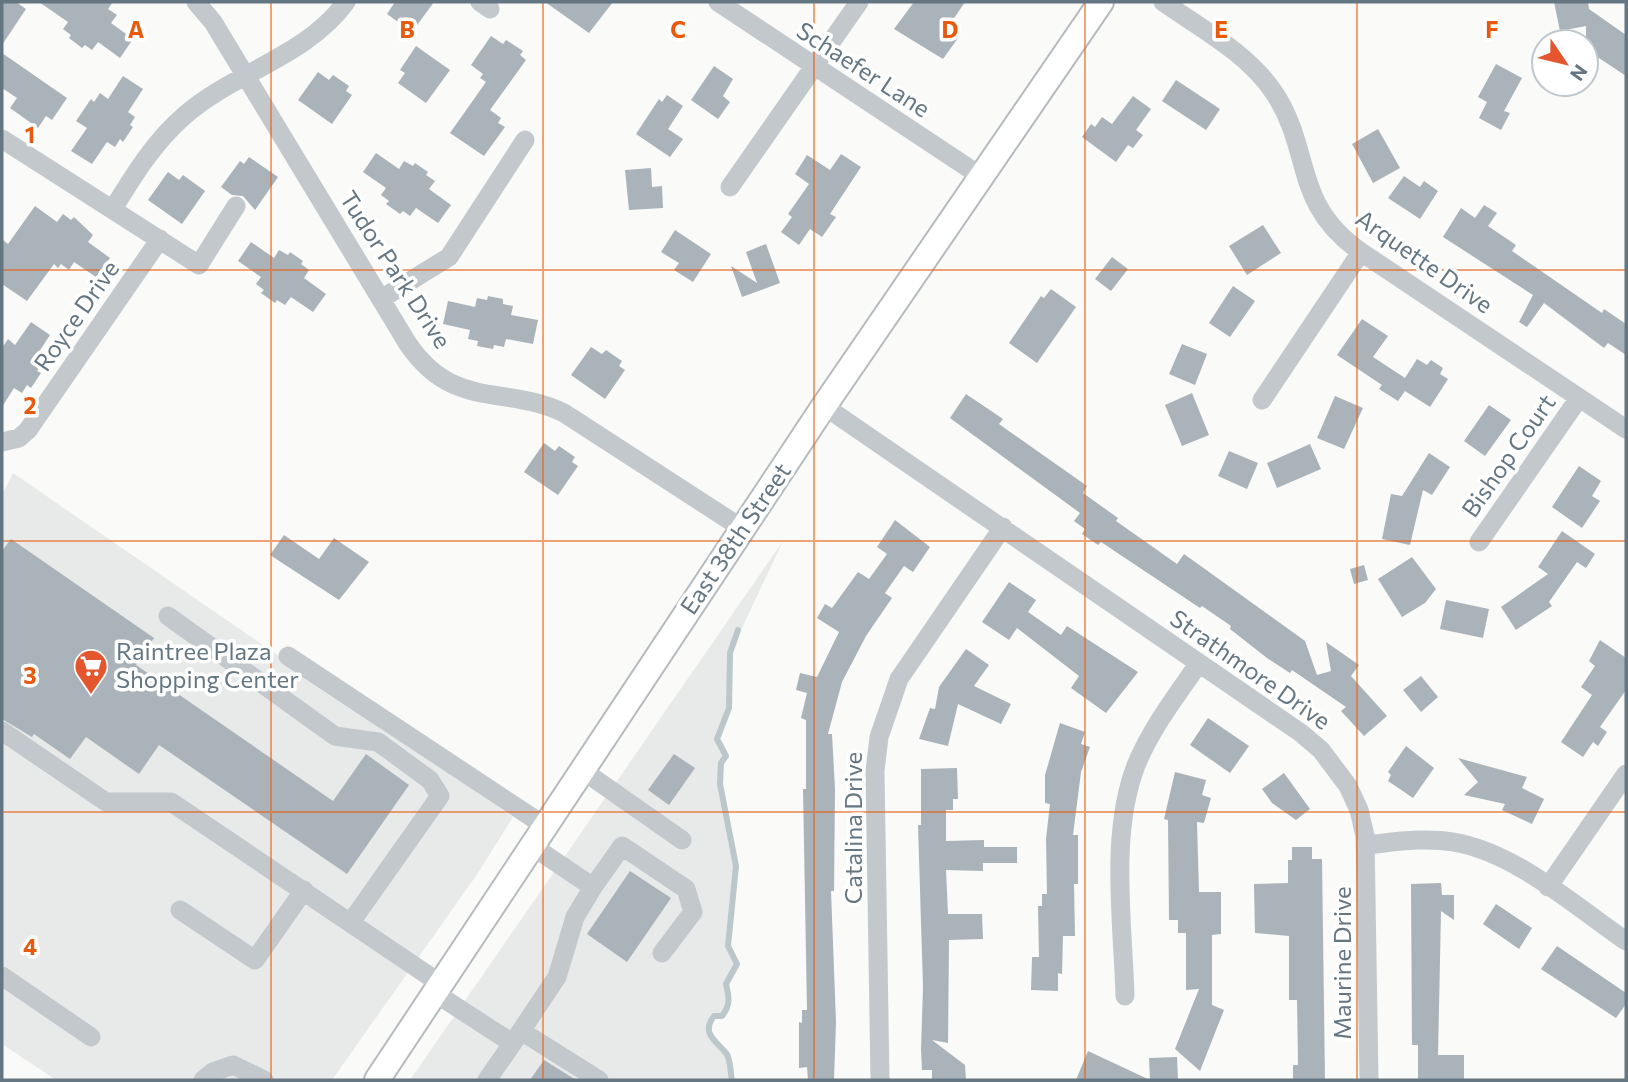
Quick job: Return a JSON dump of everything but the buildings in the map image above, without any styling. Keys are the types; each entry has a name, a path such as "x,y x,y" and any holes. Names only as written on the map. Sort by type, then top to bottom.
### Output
{"main road":[{"name":"East 38th Street","path":"377,1080 824,407 1101,2"}],"street":[{"name":"Tudor Park Drive","path":"196,2 213,22 413,351 439,376 472,392 532,401 564,413 743,529"},
{"path":"113,209 164,134 206,100 307,40 345,2"},
{"name":"Schaefer Lane","path":"718,2 982,177"},
{"path":"730,187 859,2"},
{"name":"Arquette Drive","path":"1163,2 1243,57 1269,85 1288,117 1306,181 1318,206 1334,228 1361,252 1626,429"},
{"path":"2,139 199,265 236,206"},
{"path":"381,299 449,257 526,140"},
{"name":"Royce Drive","path":"2,442 19,438 28,430 160,239"},
{"path":"1262,400 1361,252"},
{"name":"Bishop Court","path":"1479,542 1579,398"},
{"name":"Strathmore Drive","path":"824,407 1003,527 1321,750 1348,786 1359,810 1366,845"},
{"name":"Catalina Drive","path":"880,1080 875,772 879,737 899,679 1003,527"},
{"path":"168,616 335,736 378,742 430,780 440,796 351,922"},
{"path":"288,656 539,836 593,887"},
{"path":"1125,996 1121,842 1126,797 1137,763 1153,731 1199,663"},
{"path":"2,731 106,802 171,802 351,922 438,988 517,1037 599,1080"},
{"path":"582,770 682,839"},
{"path":"1548,887 1626,774"},
{"path":"1366,845 1431,840 1459,843 1511,862 1626,941"},
{"name":"Maurine Drive","path":"1366,845 1369,1080"},
{"path":"487,1080 557,977 575,917 622,846 686,889 693,912 662,953"},
{"path":"180,911 256,960 304,890"},
{"path":"2,976 91,1037"},
{"path":"203,1080 213,1072 233,1065 264,1080"}],"shaded area":[{"path":"13,473 513,817 478,873 332,1080 56,1080 2,1044 2,495"},
{"path":"783,541 730,653 729,708 717,738 726,756 721,763 720,784 736,866 728,946 737,964 726,984 730,999 727,1010 722,1016 714,1016 709,1023 709,1032 715,1045 728,1057 732,1080 410,1080"}],"waterway":[{"path":"732,1080 728,1056 711,1036 709,1027 714,1016 722,1016 727,1008 726,984 737,964 728,946 736,866 720,784 721,763 726,756 717,739 729,708 730,653 738,630"}],"place":[{"name":"Raintree Plaza Shopping Center","path":"91,696"}]}
